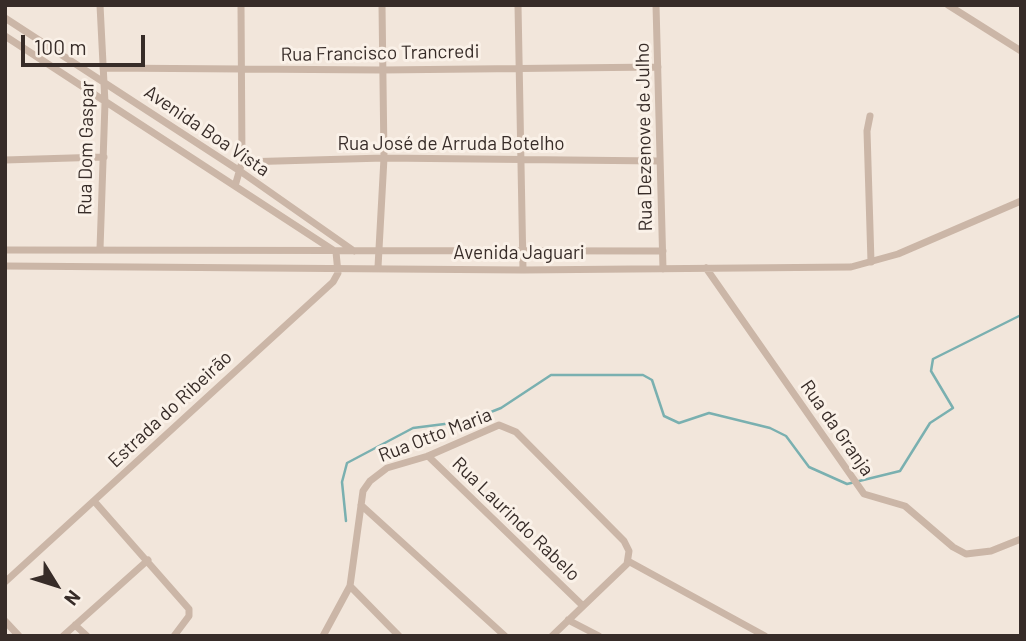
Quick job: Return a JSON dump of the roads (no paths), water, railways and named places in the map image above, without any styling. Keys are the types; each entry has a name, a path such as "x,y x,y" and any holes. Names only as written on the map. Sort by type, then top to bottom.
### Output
{"street":[{"name":"Rua Dom Gaspar","path":"100,5 105,103 100,249"},
{"path":"235,186 242,162 242,5"},
{"path":"378,267 384,158 382,5"},
{"path":"518,5 523,270"},
{"name":"Rua Dezenove de Julho","path":"656,5 663,269"},
{"path":"948,5 1021,51"},
{"name":"Avenida Boa Vista","path":"5,18 240,171 354,251"},
{"path":"24,49 32,35"},
{"name":"Avenida Boa Vista","path":"5,36 336,251"},
{"name":"Rua Francisco Trancredi","path":"103,68 382,70 520,66 658,67"},
{"path":"870,116 867,131 872,262"},
{"path":"5,160 104,157"},
{"name":"Rua José de Arruda Botelho","path":"242,162 384,158 659,161"},
{"name":"Avenida Jaguari","path":"5,266 523,270 830,268 872,262 1021,201"},
{"name":"Avenida Jaguari","path":"5,250 663,251"},
{"path":"336,251 338,267"},
{"name":"Estrada do Ribeirão","path":"5,582 333,282 338,267"},
{"name":"Rua da Granja","path":"706,268 864,494 905,506 953,547 966,554 991,551 1021,539"},
{"name":"Rua Otto Maria","path":"323,636 350,586 363,491 387,468 428,456 493,426 510,428 624,541 629,551 628,562"},
{"name":"Rua Laurindo Rabelo","path":"428,456 582,605"},
{"path":"94,500 189,609 189,616 174,636"},
{"path":"361,505 505,636"},
{"path":"63,636 148,560"},
{"path":"552,636 628,562 765,636"},
{"path":"350,586 398,636"},
{"path":"568,620 599,636"},
{"path":"5,621 19,636"},
{"path":"75,625 87,636"}],"waterway":[{"path":"346,521 342,482 347,463 413,428 468,421 501,408 551,375 643,375 652,380 664,416 679,423 709,413 770,428 786,436 809,467 847,484 900,471 930,423 953,408 931,371 933,359 1021,315"}]}
